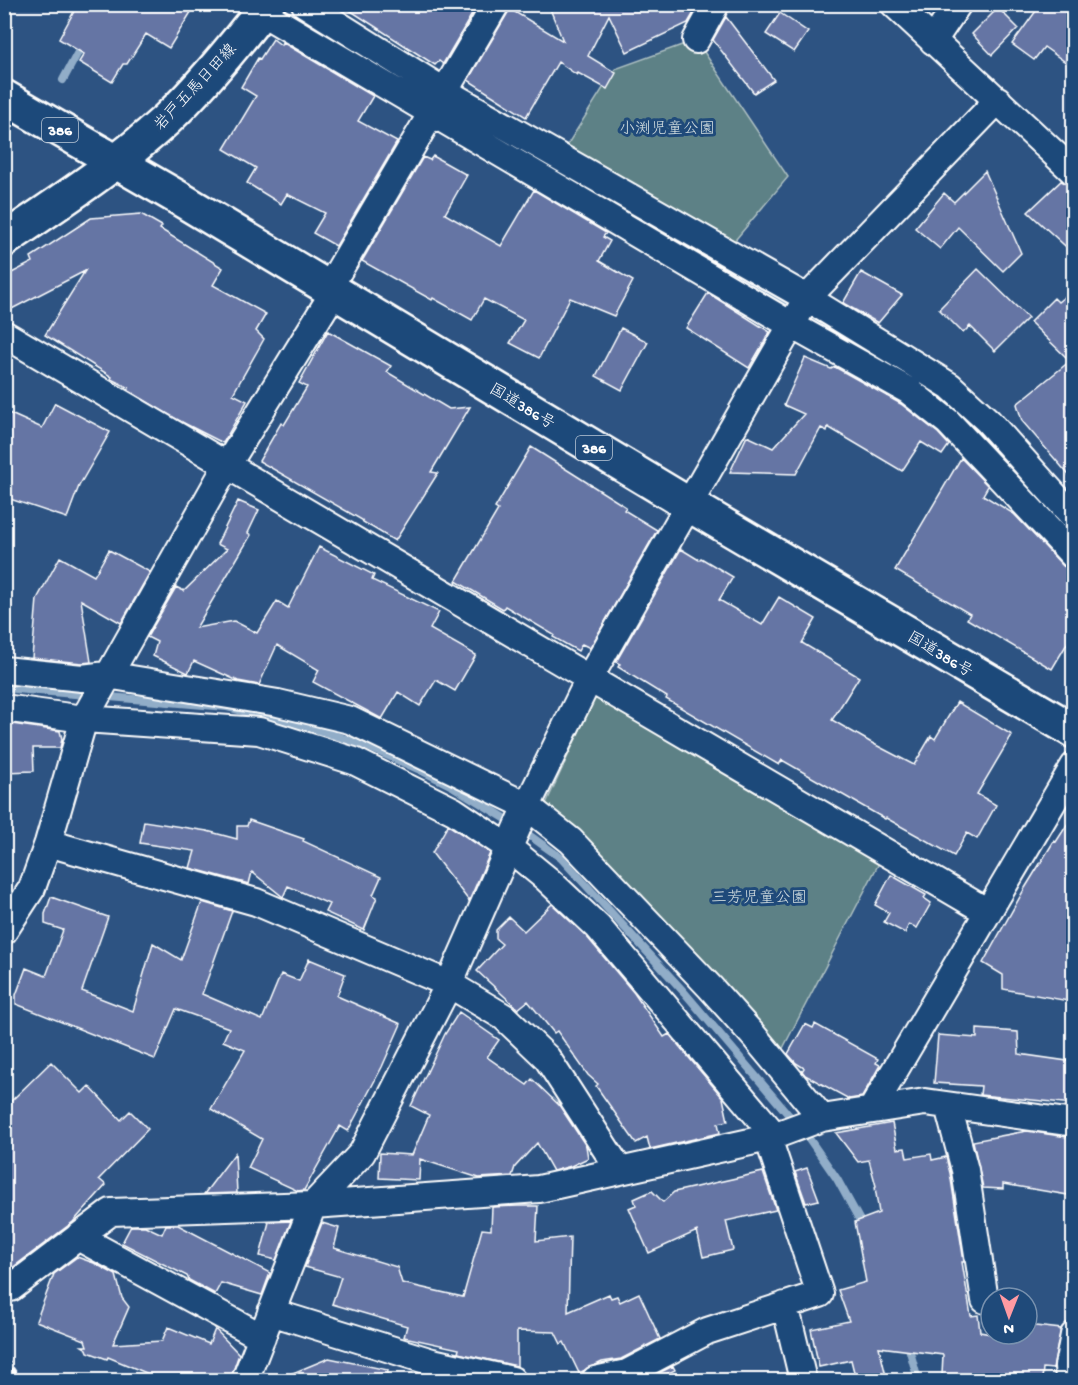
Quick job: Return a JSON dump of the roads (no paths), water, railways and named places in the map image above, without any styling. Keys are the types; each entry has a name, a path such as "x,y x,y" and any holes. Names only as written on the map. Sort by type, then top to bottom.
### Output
{"main road":[{"name":"岩戸五馬日田線","path":"4,240 116,163 167,119 192,94 264,8"},
{"name":"国道386号","path":"4,97 1074,731"}],"street":[{"path":"305,4 444,91 807,298 950,386 988,421 1073,515 1051,533"},
{"path":"4,931 32,888 48,843 84,719 226,466 331,290 431,113 496,4"},
{"path":"696,40 716,4"},
{"path":"894,4 1074,172"},
{"path":"933,41 958,4"},
{"path":"264,8 431,113 791,325 909,391 948,422 1074,556"},
{"path":"245,1380 313,1205 362,1153 450,984 527,806 590,677 791,325 807,298 998,100"},
{"path":"4,333 226,466 590,677 986,911"},
{"path":"4,670 82,678 108,675 278,703 350,720 527,806 571,841 710,987 822,1118"},
{"path":"4,708 84,719 259,731 354,761 454,811 509,848 547,879 598,927 771,1137 820,1294 707,1331 627,1372 595,1380"},
{"path":"872,1109 986,911 1074,766"},
{"path":"48,843 256,902 450,984 504,1017 547,1058 620,1171"},
{"path":"4,1280 11,1288 111,1212 313,1205 539,1189 771,1137 822,1118 925,1102 1074,1123"},
{"path":"948,1106 965,1170 983,1286"},
{"path":"78,1237 262,1337"},
{"path":"785,1305 803,1380"},
{"path":"271,1312 432,1362 512,1380"},
{"path":"1069,1380 1068,1366 1074,1335"}],"waterway":[{"path":"63,80 84,41"},
{"path":"511,144 888,365"},
{"path":"914,381 944,399 995,454"},
{"path":"4,688 227,707 303,726 362,744 418,769 454,787 508,820 561,858 684,992 810,1140 837,1179 864,1228"},
{"path":"907,1341 918,1380"}],"railway":[{"path":"4,1357 20,1380"}],"park label":[{"name":"小渕児童公園","path":"667,127"},
{"name":"三芳児童公園","path":"759,896"}]}
